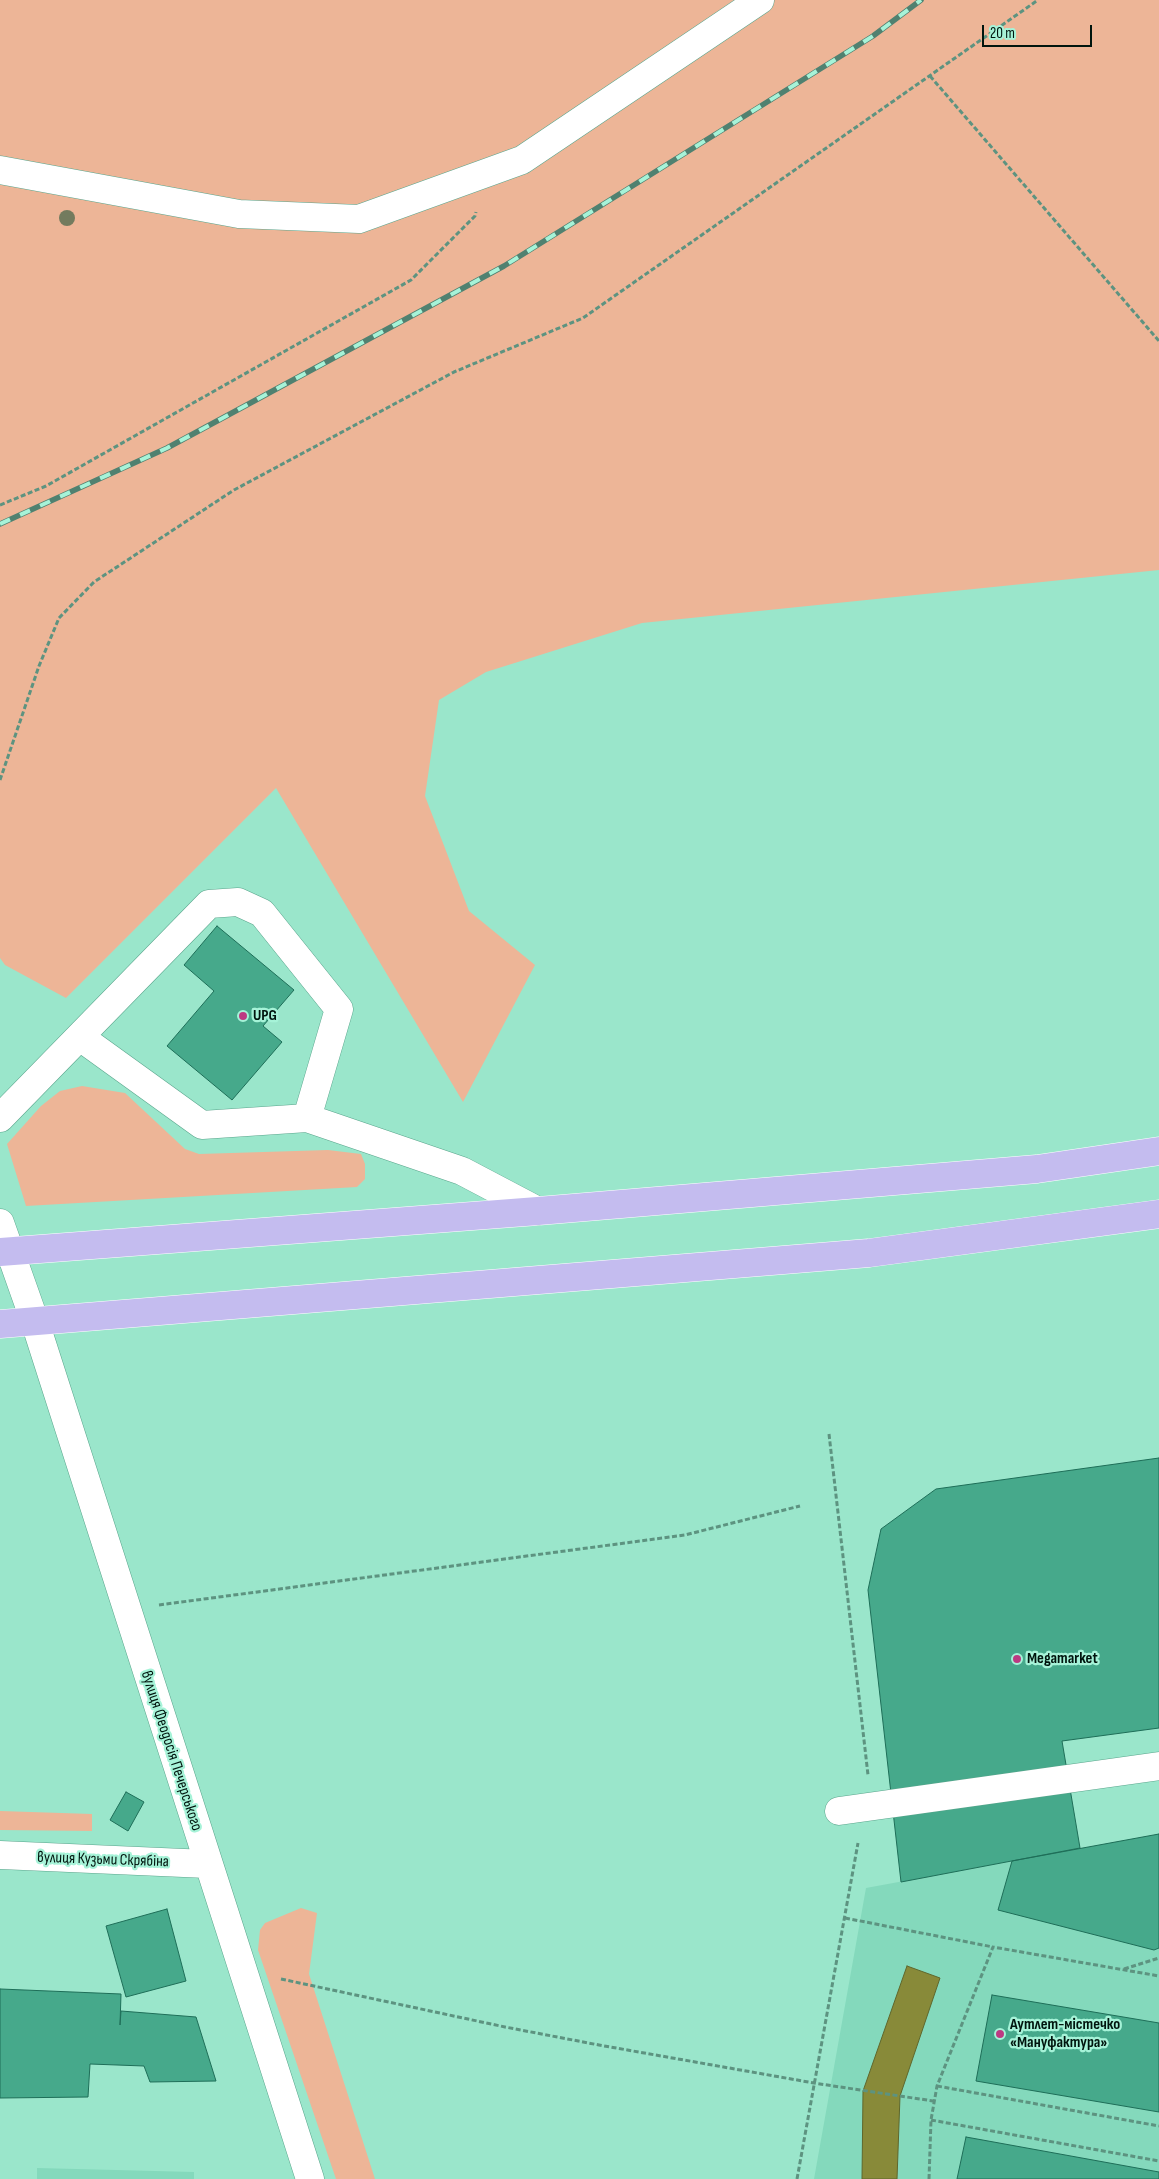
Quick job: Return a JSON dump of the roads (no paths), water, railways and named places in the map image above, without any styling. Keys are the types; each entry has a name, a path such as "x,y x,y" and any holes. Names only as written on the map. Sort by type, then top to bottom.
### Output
{"main road":[{"path":"5,1251 538,1211 1037,1169 1159,1151"},
{"path":"0,1324 575,1275 869,1253 1159,1214"}],"street":[{"path":"0,170 239,214 359,219 522,160 760,0"},
{"path":"0,1118 209,904 238,902 262,913 339,1009 307,1118"},
{"path":"80,1037 202,1125 307,1118 462,1171 538,1211"},
{"name":"вулиця Феодосія Печерського","path":"0,1223 5,1251 35,1322 207,1864 310,2179"},
{"path":"839,1811 1159,1766"},
{"name":"вулиця Кузьми Скрябіна","path":"0,1855 207,1864"}],"railway":[{"path":"0,524 167,448 504,266 873,36 921,0"}],"place":[{"name":"UPG","path":"243,1016"},
{"name":"Megamarket","path":"1017,1659"},
{"name":"Аутлет-містечко «Мануфактура»","path":"1000,2034"}]}
